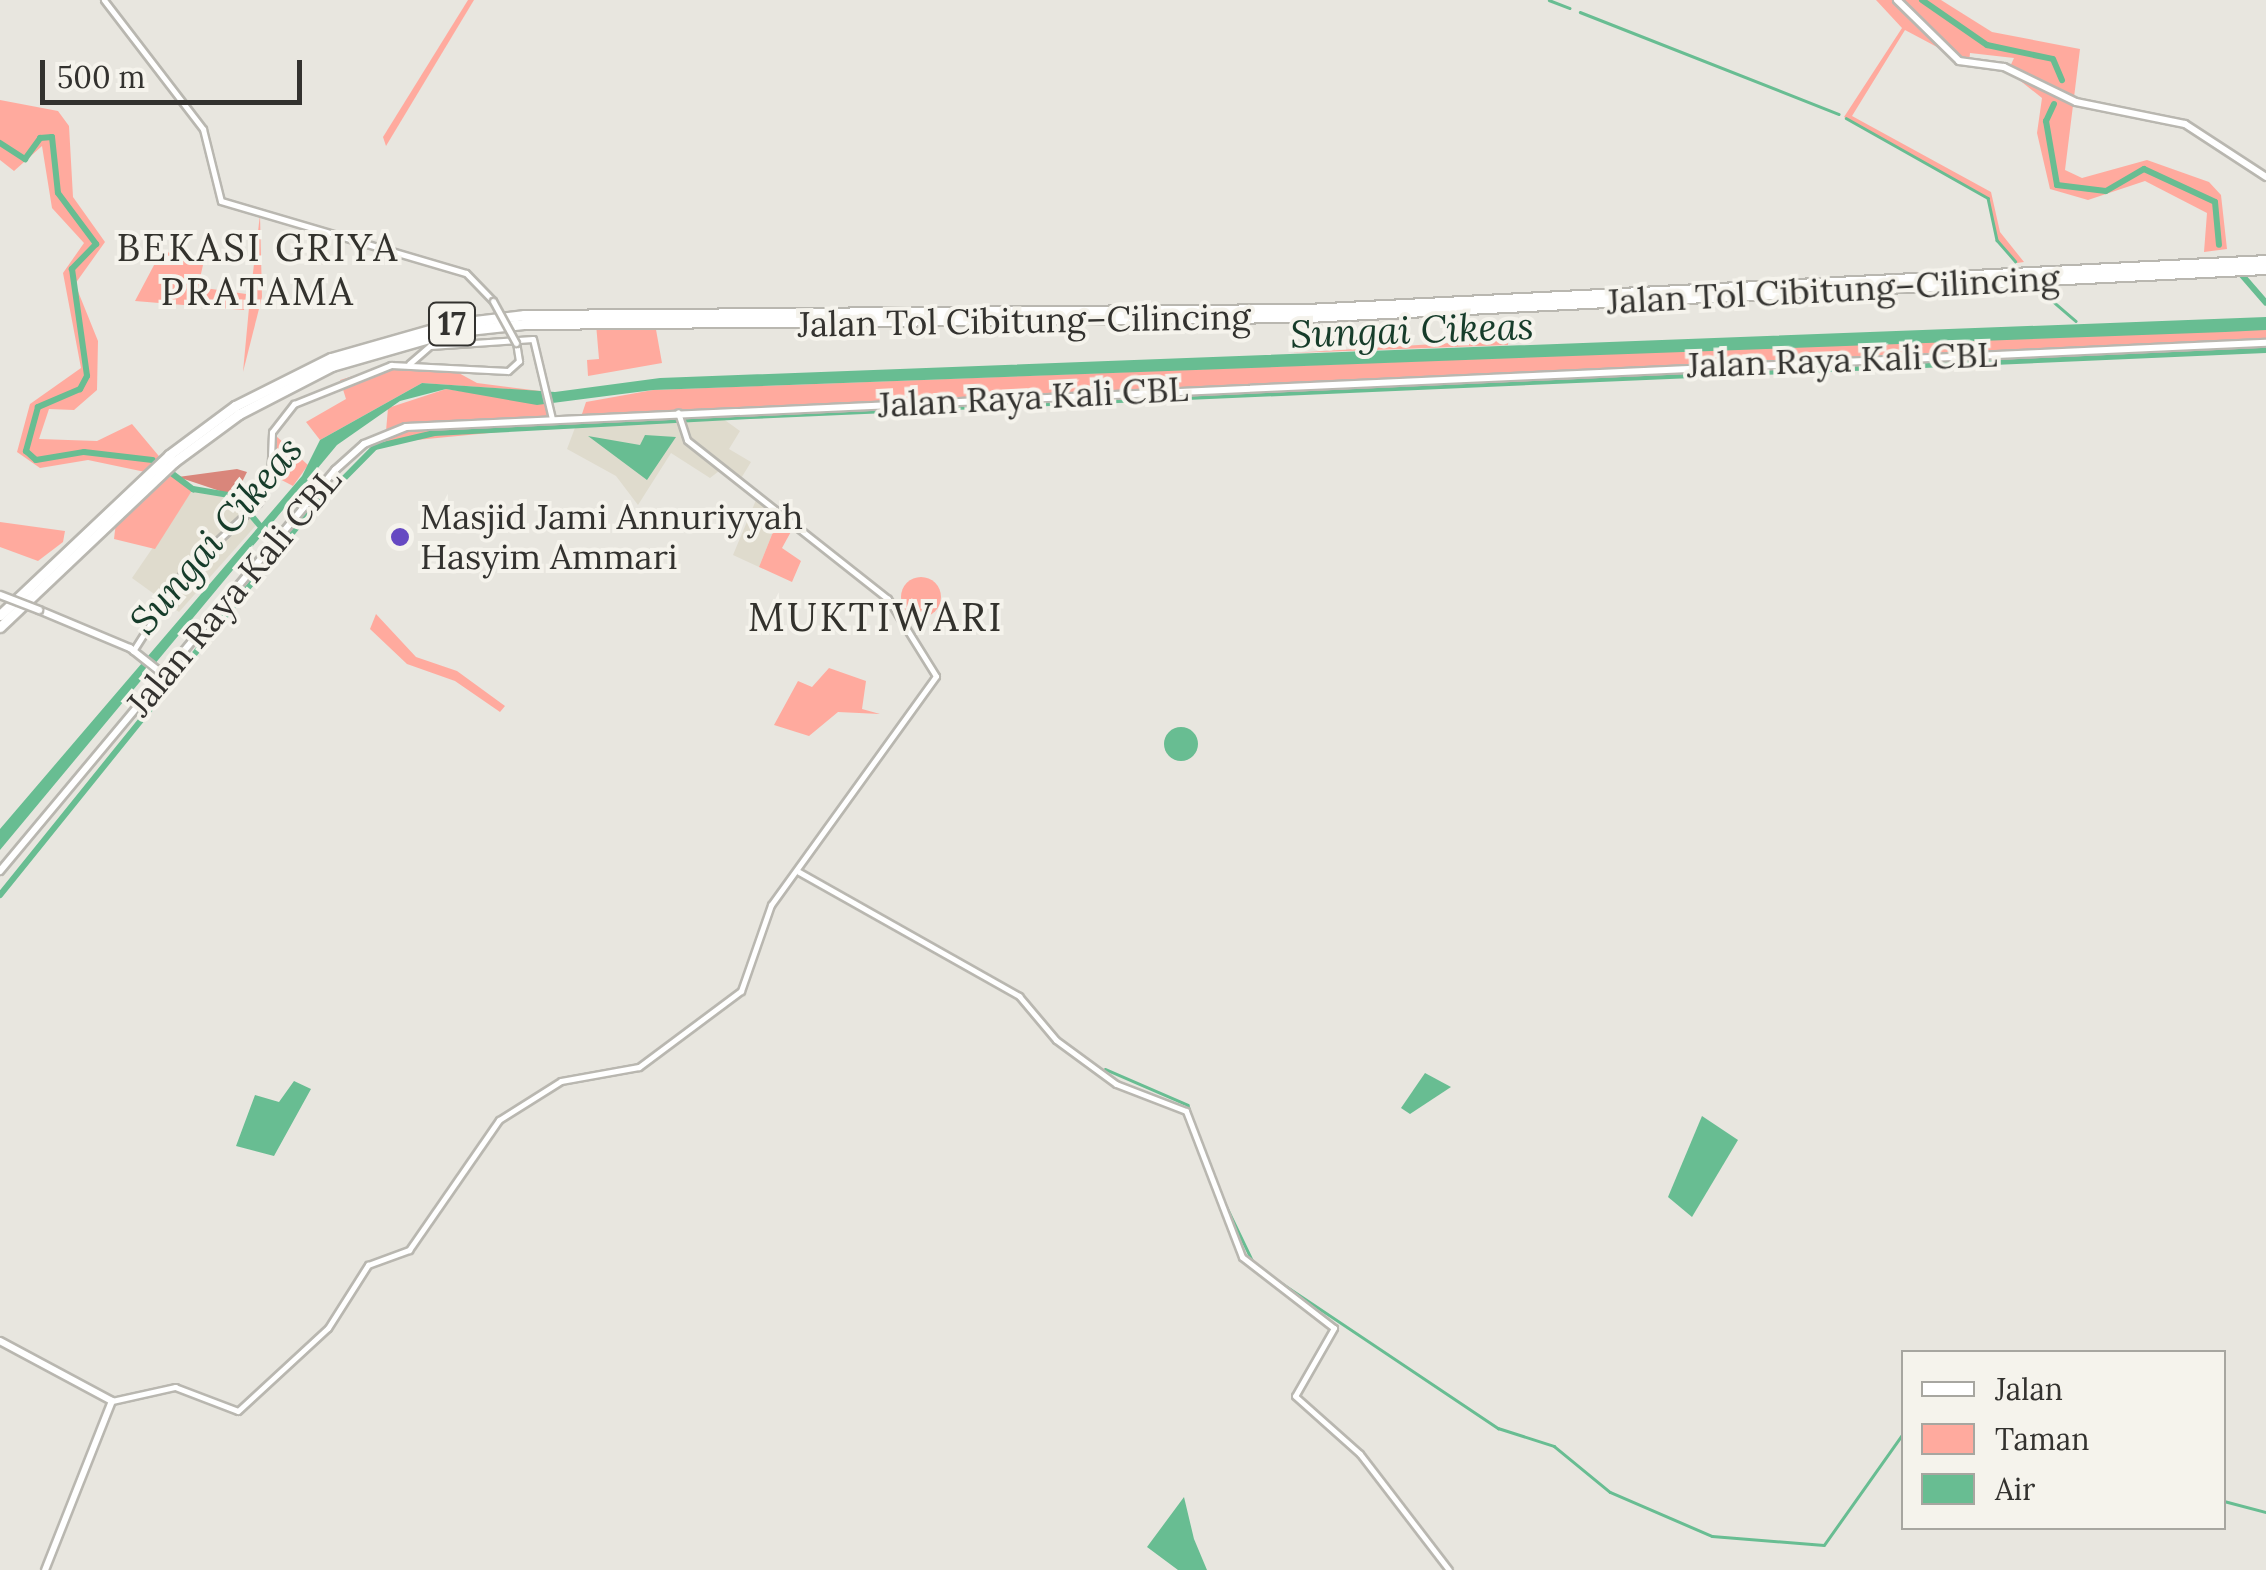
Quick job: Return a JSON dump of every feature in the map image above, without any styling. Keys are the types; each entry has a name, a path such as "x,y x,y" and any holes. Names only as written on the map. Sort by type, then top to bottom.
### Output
{"highway":[{"name":"Jalan Tol Cibitung–Cilincing","path":"0,615 172,459 279,390 393,344 524,324 1307,309 2266,260"},
{"name":"Jalan Tol Cibitung–Cilincing","path":"767,318 1306,317 2266,269"},
{"name":"Jalan Tol Cibitung–Cilincing","path":"0,627 106,520"}],"main road":[{"path":"1897,0 1959,61 2004,67 2042,90 2066,99 2185,124 2266,177"},
{"name":"Jalan Raya Kali CBL","path":"0,871 161,673 364,444 406,427 552,419 678,419 2266,343"},
{"path":"0,595 137,653 161,673"},
{"path":"0,1341 112,1401 45,1570"}],"street":[{"path":"104,0 203,129 221,201 466,273 493,301 516,342 519,361 508,371 408,364 348,376 294,404 272,432 270,482 258,504 182,574 137,653"},
{"path":"408,364 420,348 525,336 539,349 550,391 552,419"},
{"path":"420,348 430,364"},
{"path":"112,1401 171,1386 244,1407 328,1328 368,1265 409,1250 499,1120 561,1080 639,1067 741,991 769,910 937,671 888,599 678,419"},
{"path":"799,872 1019,996 1056,1040 1118,1085 1186,1111 1242,1257 1334,1328 1295,1396 1360,1454 1449,1570"}],"shaded area":[{"path":"722,418 740,431 729,449 751,462 740,480 723,468 710,478 671,453 638,505 616,476 567,449 576,425"},
{"path":"237,469 247,472 235,496 178,477"},
{"path":"193,489 235,496 258,523 179,612 132,578"},
{"path":"756,500 779,517 759,567 733,555"}],"green space":[{"path":"468,0 474,0 386,146 383,137"},
{"path":"1876,0 1941,0 1992,32 2080,49 2065,170 2082,178 2147,160 2209,182 2221,195 2227,249 2204,252 2207,213 2145,181 2088,200 2050,189 2037,133 2042,98 2008,71 2014,58 1970,53 1969,64 1905,30 1852,116 1991,192 2000,232 2024,262 2017,263 1997,241 1988,198 1844,117 1902,28"},
{"path":"0,100 58,111 69,126 73,197 105,242 75,284 98,341 97,390 74,410 49,409 39,439 97,441 132,424 163,461 150,473 88,460 40,468 17,452 30,404 81,368 63,273 84,243 52,208 42,146 14,171 0,160"},
{"path":"260,215 262,297 243,372 250,297"},
{"path":"162,250 203,265 198,287 246,294 244,310 135,301"},
{"path":"596,324 655,324 662,363 588,376 587,360 599,359"},
{"path":"2266,329 2266,341 581,417 586,402 653,390"},
{"path":"1509,330 1508,345 1292,353 1466,342"},
{"path":"444,365 477,383 548,392 422,383 320,440 306,422 346,399 340,380 386,366"},
{"path":"446,389 549,404 550,427 385,443 388,408"},
{"path":"275,435 308,465 293,486 274,476"},
{"path":"166,469 193,489 155,549 114,539 116,522"},
{"path":"779,517 793,528 782,548 801,561 792,582 759,567"},
{"path":"0,522 65,531 63,542 38,561 0,547"},
{"path":"921,577 935,583 941,597 935,611 921,617 907,611 901,597 907,583"},
{"path":"376,614 416,657 457,671 505,706 500,712 455,681 407,664 370,629"},
{"path":"829,668 866,681 862,709 880,714 838,712 809,736 774,725 798,681 812,687"}],"water":[{"path":"2266,317 2266,330 653,390 537,405 446,389 400,401 337,445 0,850 0,829 302,476 320,440 422,383 555,392 660,378"},
{"path":"645,435 676,437 647,480 588,436 640,445"},
{"path":"1181,727 1193,732 1198,744 1193,756 1181,761 1169,756 1164,744 1169,732"},
{"path":"1425,1073 1451,1087 1410,1114 1401,1108"},
{"path":"294,1081 311,1089 274,1156 236,1146 255,1095 279,1102"},
{"path":"1702,1116 1738,1140 1692,1217 1668,1197"},
{"path":"1184,1497 1194,1539 1207,1570 1178,1570 1147,1547"}],"waterway":[{"path":"1549,0 1570,8"},
{"path":"1922,0 1987,45 2053,59 2062,80"},
{"path":"1580,12 1839,114"},
{"path":"2054,104 2046,121 2057,185 2106,191 2144,169 2215,202 2219,245"},
{"path":"1846,118 1988,198 1997,240 2015,261"},
{"path":"0,143 25,159 40,138 52,137 58,193 96,244 72,269 87,376 80,389 38,407 26,451 36,460 84,452 153,460"},
{"path":"2241,274 2266,303"},
{"path":"2034,285 2076,321"},
{"path":"0,895 299,524 375,447 434,433 750,416 2266,350"},
{"name":"Sungai Cikeas","path":"166,469 193,489 235,496 259,525"},
{"path":"1105,1069 1188,1105 1194,1126"},
{"path":"1206,1156 1216,1181"},
{"path":"1220,1193 1253,1262"},
{"path":"1259,1268 1498,1428 1554,1446 1610,1492 1712,1536 1824,1545 1901,1436"},
{"path":"2226,1502 2266,1512"}],"place":[{"name":"Masjid Jami Annuriyyah Hasyim Ammari","path":"400,537"}],"district":[{"name":"BEKASI GRIYA PRATAMA","path":"258,270"},
{"name":"MUKTIWARI","path":"876,617"}]}
